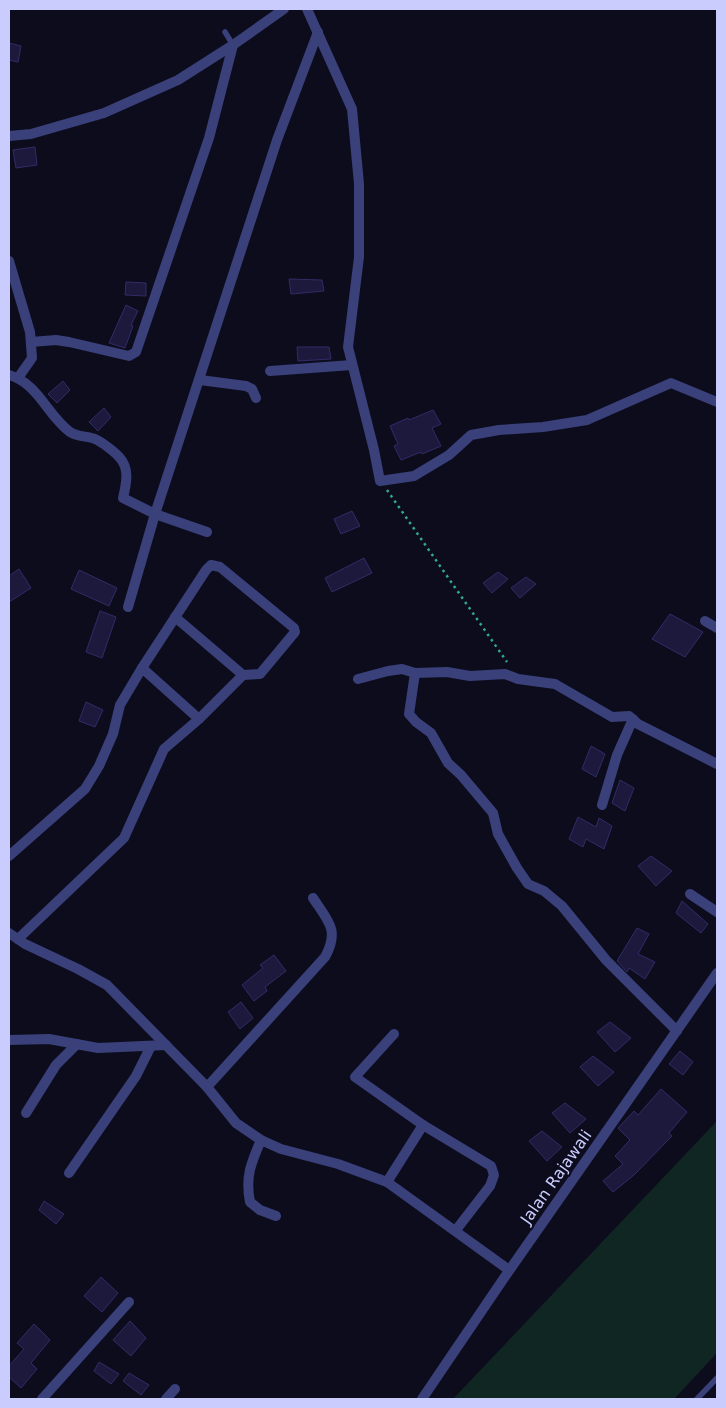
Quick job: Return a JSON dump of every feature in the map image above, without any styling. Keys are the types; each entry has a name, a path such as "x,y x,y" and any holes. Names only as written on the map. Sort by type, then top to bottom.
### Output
{"street":[{"path":"9,136 31,134 104,113 178,80 233,45 284,9"},
{"path":"307,9 352,109 358,174 359,257 348,347 380,481 414,476 449,455 471,435 587,420 671,383 717,402"},
{"path":"128,607 155,514 278,140 318,32"},
{"path":"31,342 56,340 70,342 129,356 136,352 209,138 233,45"},
{"path":"9,261 30,332 32,358 13,376 32,388 58,422 72,434 97,440 121,458 127,471 123,498 155,514 207,532"},
{"path":"270,371 352,365"},
{"path":"200,380 246,386 252,390 256,398"},
{"path":"9,856 85,789 99,766 113,734 120,705 175,617 206,570 212,565 220,567 294,628 295,632 260,674 243,676 199,719 164,749 124,838 18,939"},
{"path":"175,617 243,676"},
{"path":"705,621 717,628"},
{"path":"142,668 199,719"},
{"path":"358,679 402,669 415,673 447,672 470,676 505,674 518,679 555,684 612,716 629,716 638,724 717,764"},
{"path":"415,673 409,714 416,722 431,732 448,763 493,812 498,834 528,884 544,891 562,906 606,960 677,1031"},
{"path":"602,806 617,755 633,719"},
{"path":"690,894 717,912"},
{"path":"207,1087 325,957 332,944 332,927 313,898"},
{"path":"9,933 45,955 78,969 107,985 207,1087 236,1123 261,1140 281,1150 338,1164 387,1182 509,1270"},
{"name":"Jalan Rajawali","path":"422,1399 509,1270 717,973"},
{"path":"394,1034 355,1077 423,1125 491,1166 494,1175 490,1186 456,1230"},
{"path":"9,1040 50,1040 98,1048 166,1045"},
{"path":"26,1113 56,1065 77,1044"},
{"path":"68,1173 136,1076 151,1046"},
{"path":"387,1182 423,1125"},
{"path":"261,1140 251,1164 247,1187 250,1202 260,1210 276,1216"},
{"path":"42,1399 129,1302"},
{"path":"166,1399 175,1389"}],"lane":[{"path":"225,32 233,45"},
{"path":"697,1399 717,1378"}],"path":[{"path":"380,481 518,679"}],"green space":[{"path":"717,1121 717,1353 674,1399 453,1399"}],"building":[{"path":"9,43 21,46 18,62 9,60"},
{"path":"35,147 37,165 16,168 13,150"},
{"path":"289,279 322,280 324,291 291,294"},
{"path":"126,282 146,283 146,296 125,295"},
{"path":"126,305 138,311 131,325 133,326 125,348 109,343"},
{"path":"297,347 329,347 331,359 298,361"},
{"path":"63,381 70,390 57,403 48,394"},
{"path":"104,408 111,417 98,431 89,422"},
{"path":"433,410 441,424 432,428 441,446 401,460 394,446 398,444 390,426"},
{"path":"352,511 360,526 341,534 334,519"},
{"path":"364,558 372,573 332,592 325,578"},
{"path":"19,569 31,588 9,602 9,576"},
{"path":"79,570 117,588 109,606 71,589"},
{"path":"498,572 508,579 492,593 483,583"},
{"path":"526,577 536,584 520,598 511,588"},
{"path":"100,611 116,617 102,658 86,652"},
{"path":"670,614 703,632 685,657 652,639"},
{"path":"86,702 103,710 95,727 79,721"},
{"path":"591,746 605,754 596,777 582,769"},
{"path":"620,780 634,788 625,811 612,803"},
{"path":"578,817 596,827 599,818 612,826 604,849 586,839 583,847 569,839"},
{"path":"651,856 672,871 656,886 638,866"},
{"path":"682,901 708,924 701,933 676,913"},
{"path":"637,928 649,934 638,954 655,962 645,979 629,968 627,972 617,961"},
{"path":"274,955 286,971 265,987 267,991 254,1001 242,985 263,968 260,965"},
{"path":"241,1002 253,1018 240,1029 228,1012"},
{"path":"610,1022 631,1038 615,1052 597,1032"},
{"path":"680,1051 693,1062 683,1075 669,1064"},
{"path":"593,1056 614,1072 598,1086 580,1067"},
{"path":"661,1089 687,1112 669,1133 672,1136 634,1175 613,1192 603,1181 623,1164 615,1156 630,1140 618,1128 634,1111 638,1115"},
{"path":"565,1103 586,1119 570,1133 552,1113"},
{"path":"542,1131 562,1147 547,1161 529,1141"},
{"path":"44,1201 64,1214 56,1224 39,1210"},
{"path":"101,1277 118,1293 102,1312 84,1296"},
{"path":"130,1321 146,1338 131,1356 113,1340"},
{"path":"34,1324 50,1340 31,1363 37,1369 21,1388 9,1377 9,1366 24,1349 17,1343"},
{"path":"99,1362 119,1374 111,1384 94,1371"},
{"path":"129,1373 149,1385 141,1395 123,1381"}]}
